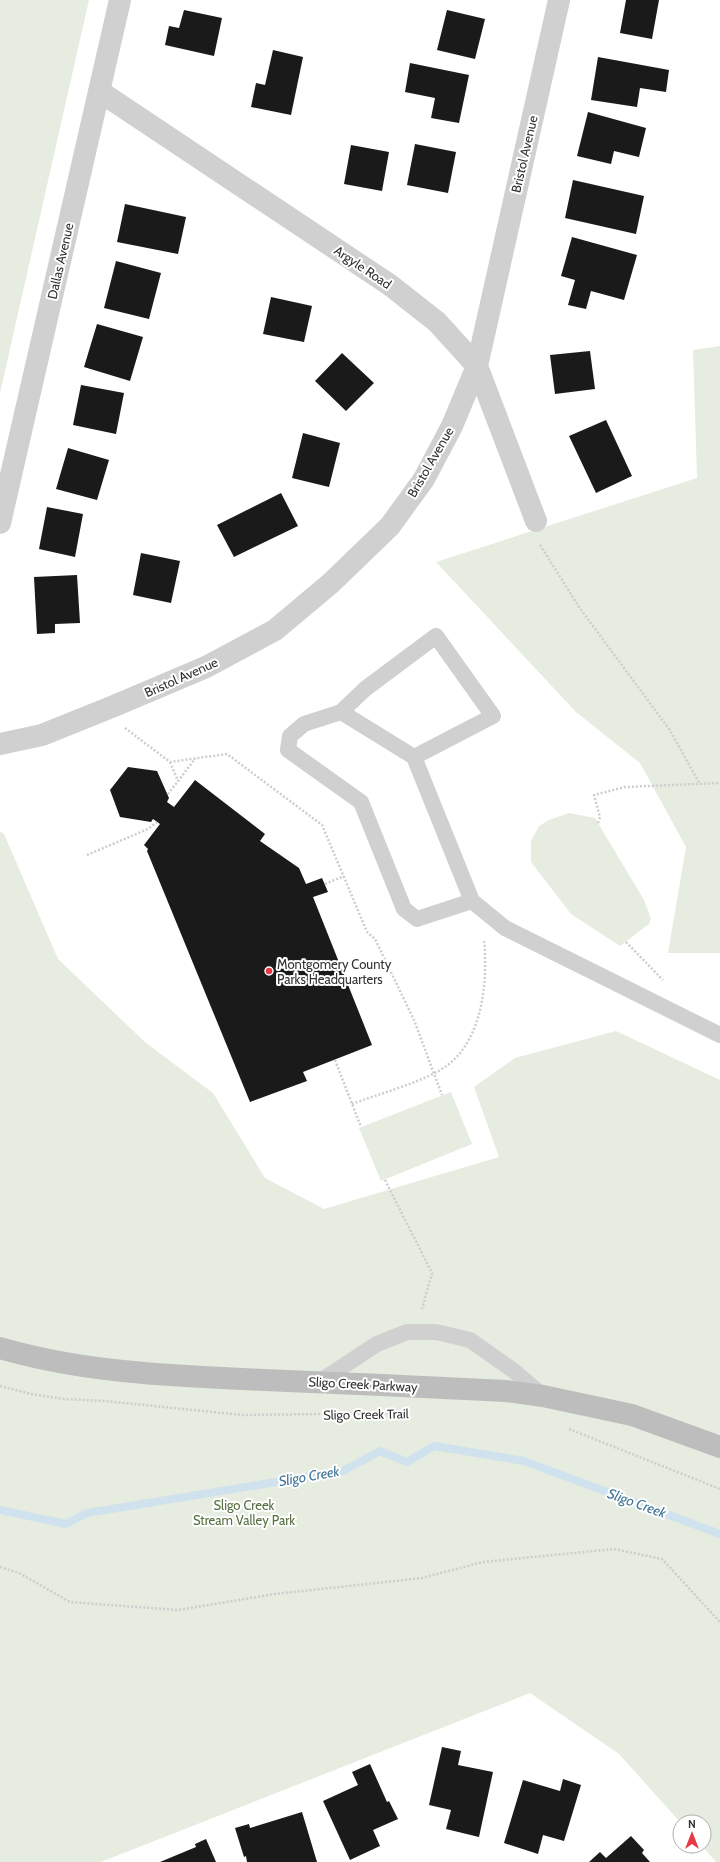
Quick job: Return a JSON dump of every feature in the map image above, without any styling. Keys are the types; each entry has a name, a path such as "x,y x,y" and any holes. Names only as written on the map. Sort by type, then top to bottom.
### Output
{"street":[{"name":"Dallas Avenue","path":"0,523 120,0"},
{"name":"Bristol Avenue","path":"0,744 42,735 206,668 275,630 331,584 390,526 424,479 452,426 477,366 559,0"},
{"name":"Argyle Road","path":"99,91 390,285 437,322 477,366 536,521"},
{"name":"Sligo Creek Parkway","path":"0,1348 28,1356 84,1366 154,1375 506,1391 543,1396 632,1415 720,1447"}],"lane":[{"path":"414,756 493,716 436,636 365,690 341,712 304,724 290,736 288,750 361,802 404,909 417,919 472,901"},
{"path":"341,712 414,756 472,901 505,928 720,1034"},
{"path":"319,1382 377,1344 406,1332 436,1332 470,1340 514,1371 543,1396"}],"path":[{"path":"536,521 526,522 579,607 669,729 700,784"},
{"path":"114,706 126,731 170,762 178,781"},
{"path":"170,762 227,754 322,825 368,932 375,939 414,1020 442,1095"},
{"path":"168,794 195,758"},
{"path":"598,823 600,817 594,795 625,787 720,783"},
{"path":"87,855 148,829 157,822"},
{"path":"324,884 344,876"},
{"path":"352,1104 433,1073 448,1065 464,1050 476,1023 482,998 487,964 485,929 491,917"},
{"path":"335,1060 361,1127"},
{"path":"385,1180 432,1273 416,1332"},
{"name":"Sligo Creek Trail","path":"0,1386 31,1394 64,1399 105,1401 242,1415 301,1416 413,1413"},
{"path":"562,1427 720,1489"},
{"path":"0,1567 19,1573 70,1602 178,1610 275,1594 422,1578 483,1562 614,1549 662,1559 720,1622"}],"green space":[{"path":"0,0 89,0 0,393"},
{"path":"720,346 720,953 668,953 686,847 640,763 576,712 436,562 697,478 693,350"},
{"path":"569,813 595,818 644,900 651,919 649,924 620,946 571,914 531,862 531,841 539,826 549,820"},
{"name":"Sligo Creek Stream Valley Park","path":"0,831 4,834 58,959 146,1043 213,1093 265,1178 324,1209 499,1157 474,1087 515,1058 616,1031 720,1080 720,1862 716,1862 709,1854 712,1854 712,1814 673,1814 619,1754 530,1693 101,1862 0,1862"},
{"path":"451,1092 472,1144 381,1181 359,1128"}],"building":[{"path":"626,0 659,0 652,39 620,33"},
{"path":"184,10 222,18 214,56 165,45 169,26 179,28"},
{"path":"447,10 485,19 475,59 437,50"},
{"path":"273,50 303,57 291,115 251,107 256,83 265,85"},
{"path":"598,57 669,70 666,92 640,88 637,107 591,100"},
{"path":"410,63 469,75 459,123 431,118 435,98 405,92"},
{"path":"588,112 646,128 639,157 614,151 611,164 577,156"},
{"path":"415,144 456,152 448,193 407,185"},
{"path":"351,145 389,152 382,191 344,184"},
{"path":"573,180 644,196 636,234 565,218"},
{"path":"125,204 186,217 178,254 117,242"},
{"path":"572,237 637,255 624,300 591,291 586,309 568,305 575,280 561,276"},
{"path":"116,261 161,273 149,319 104,308"},
{"path":"271,297 312,306 304,342 263,334"},
{"path":"97,324 143,337 130,381 84,367"},
{"path":"590,351 595,389 555,394 550,355"},
{"path":"342,353 374,383 346,411 315,381"},
{"path":"81,385 124,393 116,434 73,425"},
{"path":"606,420 632,476 596,493 569,436"},
{"path":"303,433 340,443 329,487 292,478"},
{"path":"68,448 109,460 97,500 56,489"},
{"path":"281,493 298,526 234,557 217,525"},
{"path":"47,507 83,514 75,557 39,549"},
{"path":"141,553 180,561 171,603 133,595"},
{"path":"77,575 80,623 55,624 55,633 37,634 34,577"},
{"name":"Montgomery County Parks Headquarters","path":"128,767 157,771 169,798 167,802 174,807 195,780 265,834 260,841 299,868 306,884 322,878 328,892 313,897 372,1045 303,1072 307,1081 250,1102 147,851 148,849 144,845 160,824 153,819 151,822 120,817 110,790"},
{"path":"442,1747 461,1751 458,1765 493,1772 479,1837 446,1829 451,1810 429,1805"},
{"path":"370,1764 387,1802 389,1801 398,1819 373,1830 380,1846 350,1860 323,1801 358,1785 352,1772"},
{"path":"563,1779 581,1785 564,1841 543,1835 538,1854 504,1843 523,1780 560,1791"},
{"path":"302,1812 317,1862 247,1862 235,1828 249,1824 250,1828"},
{"path":"631,1836 644,1850 642,1853 650,1862 589,1862 600,1852 606,1858"},
{"path":"206,1839 216,1862 160,1862 196,1847 195,1844"}],"waterway":[{"name":"Sligo Creek","path":"0,1510 66,1524 87,1513 343,1471 380,1451 407,1462 434,1446 524,1461 720,1534"}],"place":[{"name":"Montgomery County Parks Headquarters","path":"269,971"}]}
